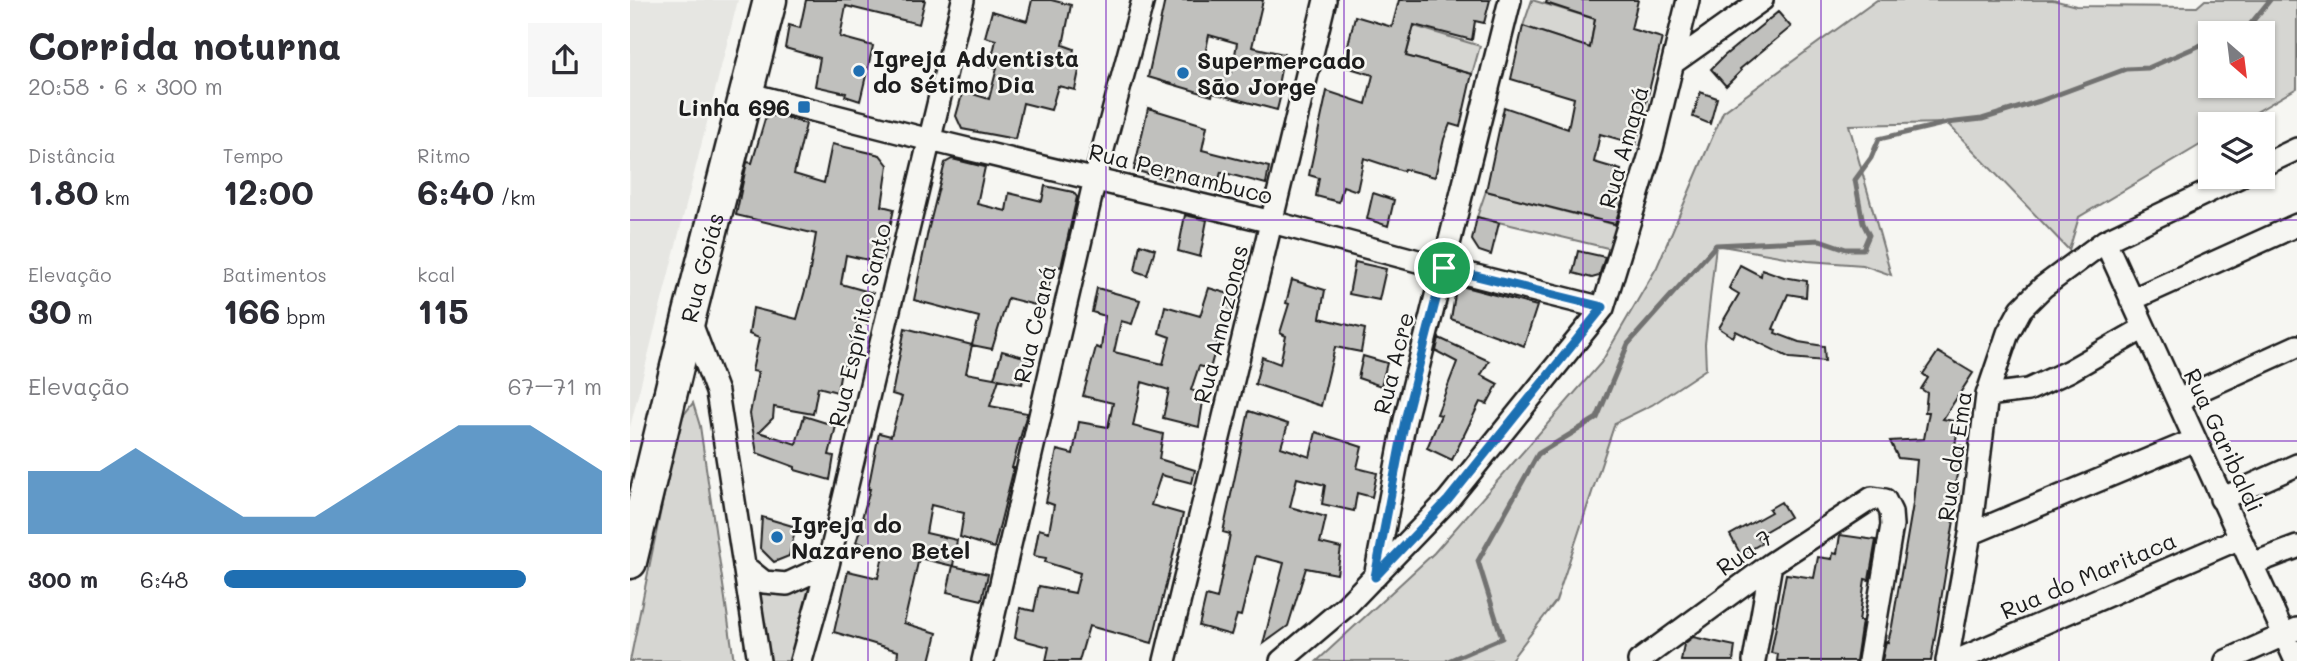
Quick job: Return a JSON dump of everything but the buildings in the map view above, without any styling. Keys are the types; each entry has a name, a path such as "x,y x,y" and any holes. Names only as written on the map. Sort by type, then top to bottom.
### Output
{"street":[{"name":"Rua Goiás","path":"759,661 717,392 688,317 769,0"},
{"name":"Rua Espírito Santo","path":"801,661 828,565 963,0"},
{"name":"Rua Ceará","path":"983,661 1095,179 1143,0"},
{"name":"Rua Amazonas","path":"1165,661 1325,0"},
{"name":"Rua Acre","path":"1375,577 1405,420 1510,0"},
{"name":"Rua Amapá","path":"1603,307 1652,148 1688,0"},
{"path":"1673,63 1762,0"},
{"name":"Rua Pernambuco","path":"746,93 1272,222 1603,307"},
{"path":"2275,159 2297,149"},
{"name":"Rua da Ema","path":"1947,661 1970,534 1987,395 2008,333 2021,309 2043,287 2105,241 2214,189"},
{"path":"2131,300 2297,225"},
{"name":"Rua Garibaldi","path":"2105,241 2221,499 2252,564 2291,632 2296,661"},
{"path":"1282,661 1346,606 1448,500 1603,307"},
{"path":"630,562 688,317"},
{"path":"1987,395 2028,390 2069,371 2144,328"},
{"path":"2178,400 2297,346"},
{"path":"1970,534 2195,440"},
{"path":"2221,499 2297,465"},
{"name":"Rua 7","path":"1639,661 1770,564 1872,498 1885,500 1891,512 1892,525 1870,661"},
{"name":"Rua do Maritaca","path":"1956,661 2240,538"},
{"path":"2252,564 2297,547"},
{"path":"1754,661 1770,564"},
{"path":"744,566 764,582 787,584 828,565"},
{"path":"2226,661 2291,632"}],"shaded area":[{"path":"630,0 738,0 630,427"},
{"path":"1532,0 1595,19 1590,48 1523,26"},
{"path":"1877,0 2053,0 2076,6 2197,7 2205,0 2297,0 2297,88 2256,112 2198,112 2198,146 2079,217 2069,250 1947,123 1849,125 1891,275 1863,265 1808,261 1716,245 1705,344 1706,369 1652,405 1615,423 1556,601 1510,661 1317,661 1434,553 1601,363 1657,267 1723,112"},
{"path":"1414,26 1480,46 1472,74 1406,56"},
{"path":"1486,191 1616,225 1612,249 1477,217"},
{"path":"693,403 700,426 734,661 630,661 679,421"},
{"path":"813,575 790,661 764,661 750,584"}],"waterway":[{"path":"2253,21 2270,0"},
{"path":"1448,661 1502,638 1478,561 1538,454 1597,418 1628,344 1716,245 1820,240 1846,249 1863,249 1869,235 1863,223 1855,180 1871,158 1879,139 1947,123 1982,119 2126,69 2148,68 2198,46"}],"place":[{"name":"Igreja Adventista do Sétimo Dia","path":"859,71"},
{"name":"Supermercado São Jorge","path":"1183,73"},
{"name":"Linha 696","path":"804,107"},
{"name":"Igreja do Nazareno Betel","path":"777,537"}],"route":[{"path":"1444,268 1603,307 1448,500 1375,577 1405,420 1444,268"}]}
